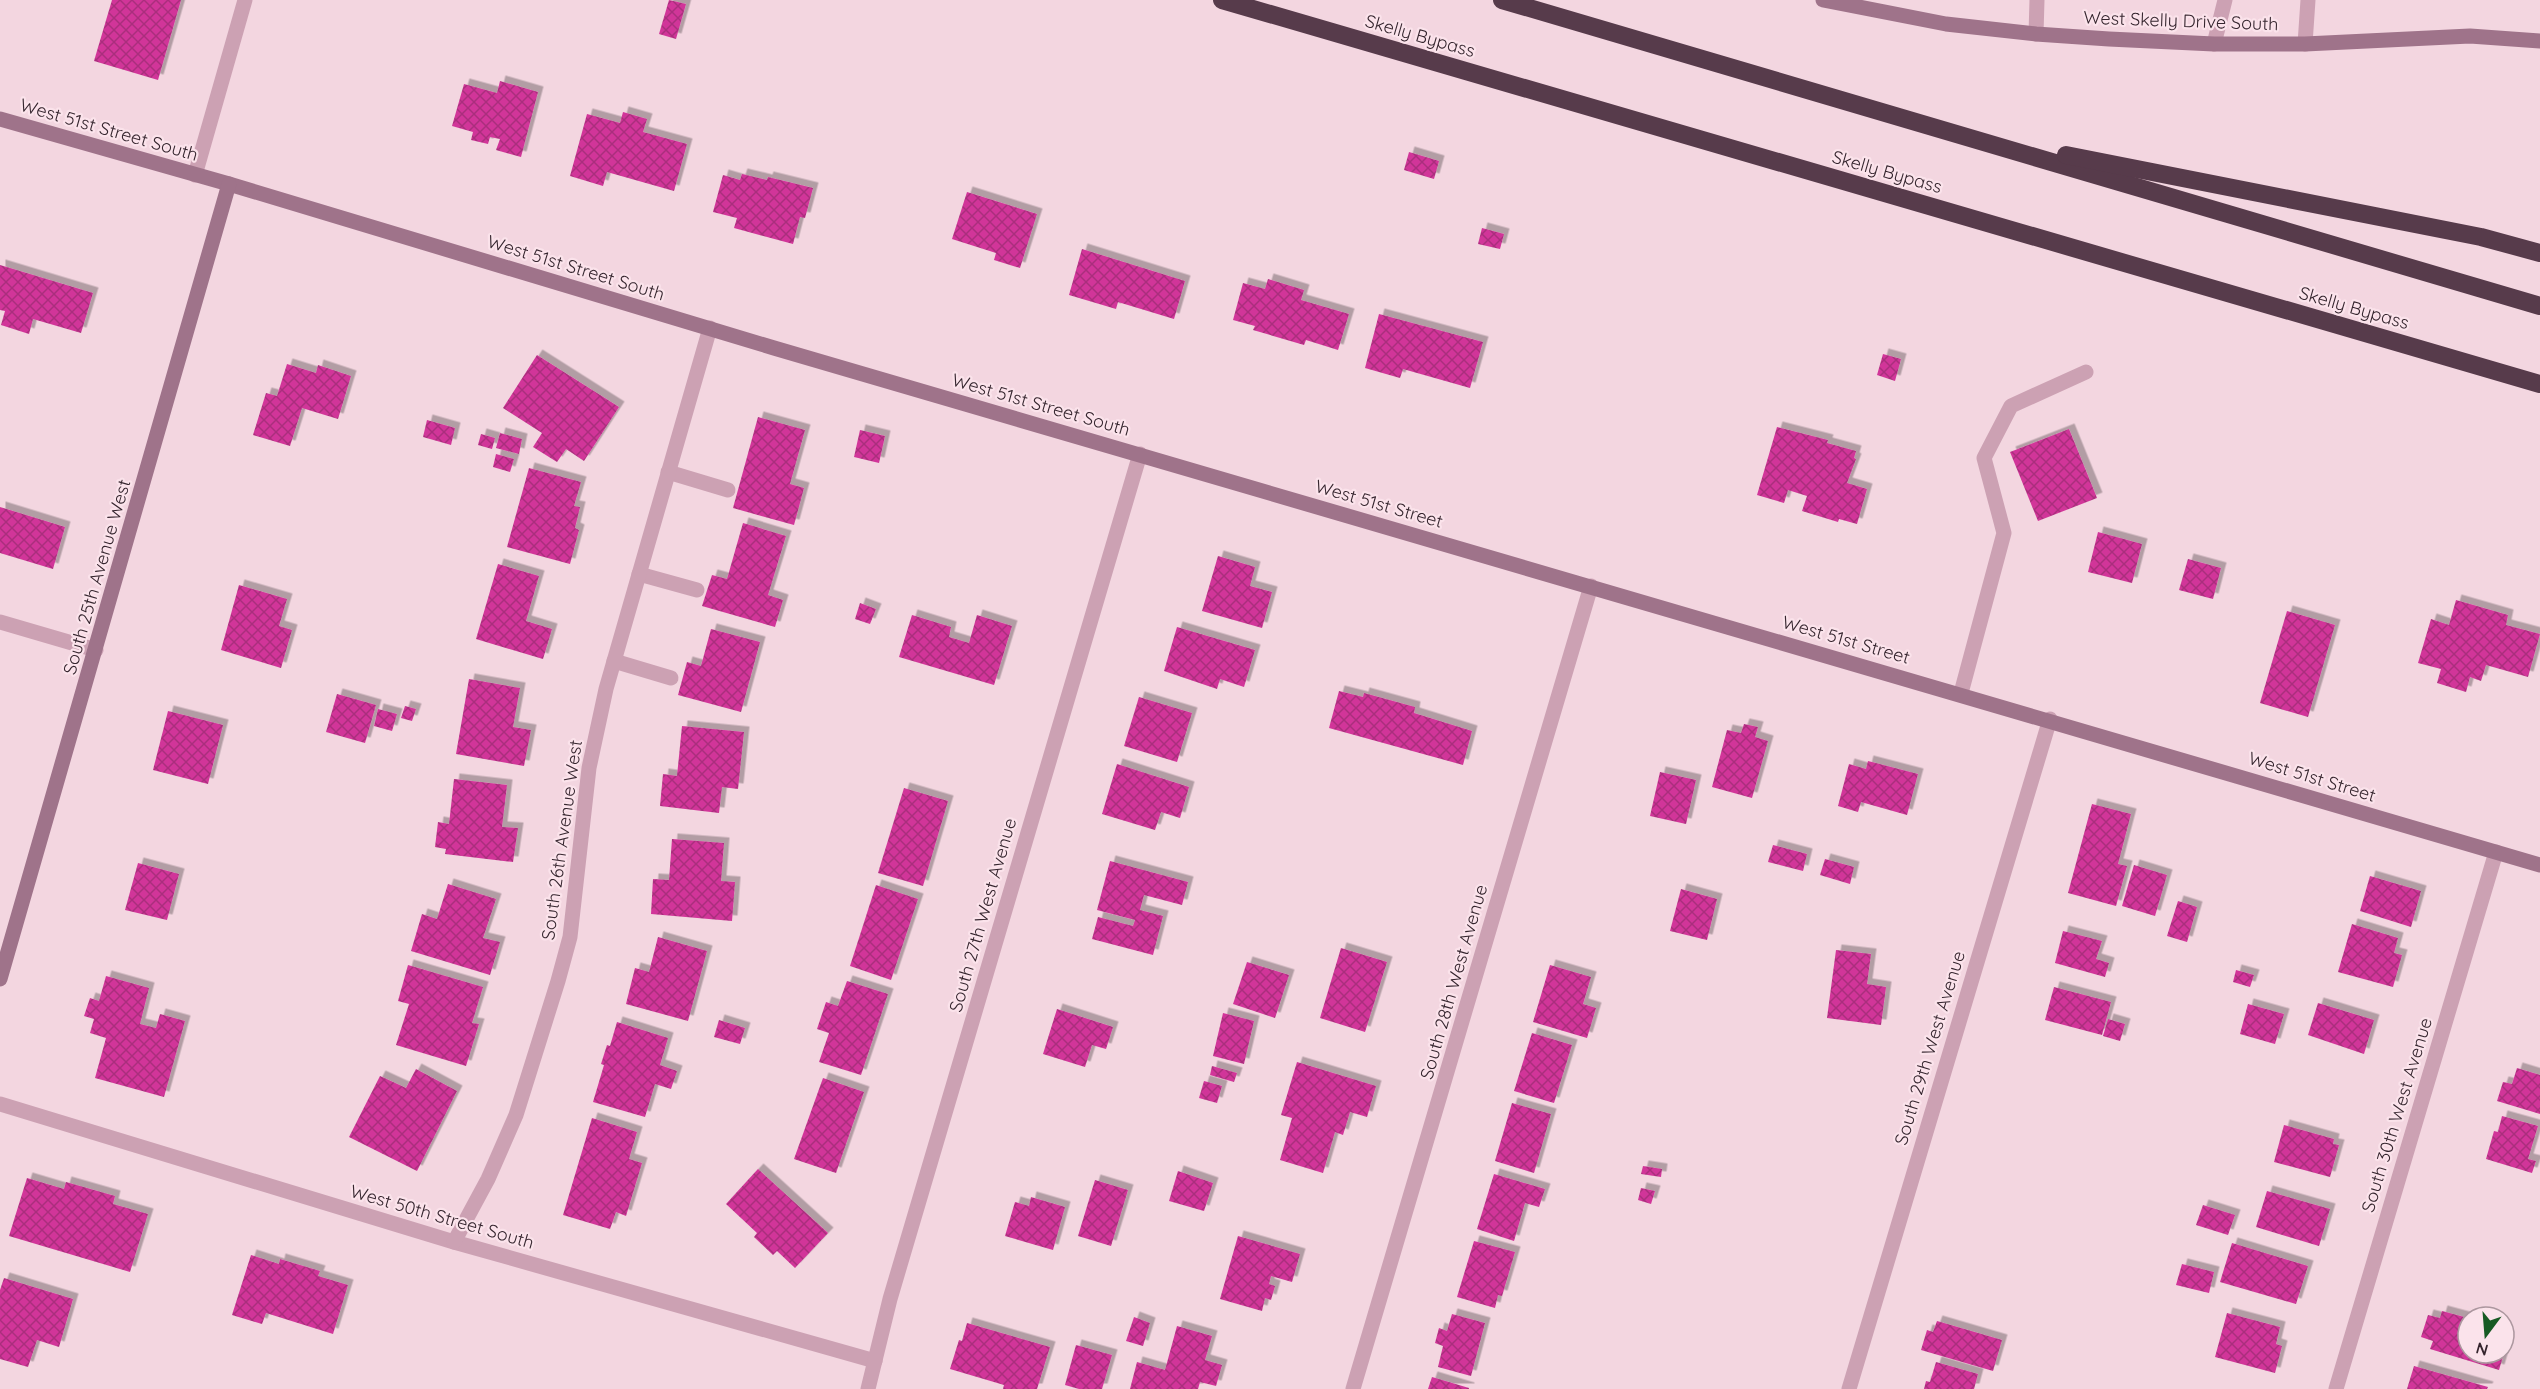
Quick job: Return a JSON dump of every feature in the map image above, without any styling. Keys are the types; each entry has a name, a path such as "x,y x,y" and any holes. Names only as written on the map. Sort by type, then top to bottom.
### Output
{"highway":[{"name":"Skelly Bypass","path":"1222,0 2540,384"},
{"path":"1502,0 2540,306"},
{"path":"1954,134 2481,237 2540,253"}],"street":[{"path":"195,175 244,0"},
{"name":"West Skelly Drive South","path":"1822,0 1850,3 1946,24 2036,34 2214,44 2305,44 2470,36 2540,41"},
{"path":"2036,34 2037,0"},
{"path":"2214,44 2225,0"},
{"path":"2305,44 2308,0"},
{"name":"West 51st Street South","path":"0,119 229,184 1140,454"},
{"name":"South 25th Avenue West","path":"0,979 229,184"},
{"name":"South 26th Avenue West","path":"454,1242 488,1179 516,1115 558,981 570,937 589,768 614,661 710,328"},
{"path":"1961,693 2004,533 1984,458 2011,406 2086,372"},
{"name":"West 51st Street","path":"1140,454 2050,719 2540,865"},
{"name":"South 27th West Avenue","path":"873,1388 875,1361 890,1299 1140,454"},
{"path":"668,472 728,490"},
{"path":"639,574 697,590"},
{"name":"South 28th West Avenue","path":"1353,1389 1591,586"},
{"path":"0,622 96,650"},
{"path":"614,661 671,678"},
{"name":"South 29th West Avenue","path":"1849,1389 2050,719"},
{"name":"South 30th West Avenue","path":"2336,1389 2496,852"},
{"name":"West 50th Street South","path":"0,1104 454,1242 875,1361"}],"building":[{"path":"112,0 181,0 158,80 94,61"},
{"path":"669,0 686,4 676,39 659,34"},
{"path":"500,81 538,92 521,157 496,150 500,139 490,137 488,144 471,140 473,132 452,126 464,84 497,93"},
{"path":"623,112 647,119 643,132 687,144 674,191 607,172 603,186 570,176 587,114 620,123"},
{"path":"1409,152 1439,161 1434,179 1404,170"},
{"path":"742,174 767,180 768,177 813,188 805,218 800,217 793,244 734,228 737,218 713,212 723,175 740,180"},
{"path":"967,192 1037,214 1020,268 994,260 996,253 952,239"},
{"path":"1482,228 1504,234 1500,249 1478,244"},
{"path":"1082,249 1185,281 1174,319 1118,302 1116,309 1069,295"},
{"path":"0,265 93,293 81,333 33,319 29,334 1,325 5,311 0,310"},
{"path":"1268,279 1304,290 1301,300 1349,314 1338,350 1306,340 1304,345 1253,330 1255,326 1233,320 1243,283 1265,289"},
{"path":"1379,314 1483,342 1470,388 1403,369 1400,378 1365,368"},
{"path":"1883,354 1901,359 1895,381 1877,375"},
{"path":"537,355 619,407 584,461 566,449 557,462 533,447 542,433 503,408"},
{"path":"287,364 316,373 318,365 351,376 338,419 302,408 290,446 253,435 266,393 277,396"},
{"path":"758,417 805,430 790,484 804,488 794,525 733,508"},
{"path":"427,420 455,428 451,445 423,437"},
{"path":"1777,427 1828,440 1827,443 1856,451 1854,458 1856,459 1847,483 1867,489 1857,524 1839,519 1838,522 1802,511 1807,496 1788,490 1784,503 1757,495"},
{"path":"2069,429 2097,498 2038,521 2010,452"},
{"path":"860,430 885,436 879,463 854,457"},
{"path":"500,433 522,439 519,454 496,448"},
{"path":"481,434 495,438 492,449 478,445"},
{"path":"496,454 514,459 510,472 493,467"},
{"path":"529,468 581,482 574,506 580,507 575,528 579,530 570,564 507,547"},
{"path":"0,507 65,527 53,569 0,553"},
{"path":"743,523 786,536 768,595 783,600 775,627 702,606 712,575 727,579"},
{"path":"2098,532 2142,544 2132,583 2088,572"},
{"path":"1218,556 1255,567 1250,586 1272,592 1262,628 1202,611"},
{"path":"2188,559 2221,568 2213,599 2179,590"},
{"path":"498,564 539,576 526,621 552,629 543,659 476,639"},
{"path":"239,585 287,599 279,626 292,630 281,668 221,650"},
{"path":"2456,600 2508,615 2506,625 2540,634 2528,677 2486,665 2481,681 2470,677 2466,692 2437,683 2441,669 2418,663 2431,619 2449,625"},
{"path":"860,603 876,609 870,624 855,619"},
{"path":"2287,611 2335,625 2308,717 2260,703"},
{"path":"912,615 951,627 949,637 969,643 977,615 1012,626 994,685 899,657"},
{"path":"1177,627 1255,650 1244,687 1220,679 1217,689 1164,671"},
{"path":"711,629 760,642 741,712 678,695 687,662 701,666"},
{"path":"469,679 520,688 513,727 531,730 524,766 456,754"},
{"path":"1339,691 1363,697 1364,693 1415,707 1414,713 1472,731 1463,765 1329,728"},
{"path":"337,694 376,705 365,743 326,732"},
{"path":"1139,697 1192,713 1177,762 1124,746"},
{"path":"405,706 416,709 412,721 401,718"},
{"path":"378,709 397,714 392,731 374,726"},
{"path":"168,711 223,725 208,784 153,770"},
{"path":"1744,724 1758,727 1755,737 1768,741 1752,798 1712,787 1727,730 1741,733"},
{"path":"682,726 744,732 738,789 722,787 719,813 660,806 663,774 677,776"},
{"path":"1868,761 1918,774 1907,815 1861,802 1858,812 1838,806 1849,764 1866,769"},
{"path":"1117,764 1189,787 1180,818 1161,812 1155,830 1102,814"},
{"path":"1660,772 1696,780 1686,824 1650,816"},
{"path":"454,779 507,785 502,827 518,828 513,862 445,854 446,849 435,847 438,822 449,824"},
{"path":"904,788 948,801 923,886 878,873"},
{"path":"2092,804 2131,814 2118,864 2127,866 2116,906 2068,893"},
{"path":"672,839 724,843 721,881 735,882 732,921 651,914 653,879 669,880"},
{"path":"1773,845 1807,854 1803,871 1768,862"},
{"path":"1825,859 1854,867 1850,884 1820,875"},
{"path":"1110,861 1188,882 1182,905 1144,895 1140,910 1163,916 1153,955 1092,939 1098,917 1133,926 1135,920 1097,910"},
{"path":"138,863 179,874 167,920 125,910"},
{"path":"2134,865 2167,875 2155,916 2122,906"},
{"path":"2370,876 2421,891 2411,927 2360,911"},
{"path":"448,884 496,899 483,938 500,942 490,975 411,951 422,914 437,919"},
{"path":"876,885 918,899 891,980 850,966"},
{"path":"1681,889 1717,899 1707,940 1670,931"},
{"path":"2178,901 2197,907 2187,942 2167,936"},
{"path":"2352,924 2398,938 2394,953 2402,955 2393,987 2338,972"},
{"path":"2063,931 2102,941 2096,959 2109,963 2105,977 2055,963"},
{"path":"658,937 707,951 688,1021 626,1004 635,968 649,972"},
{"path":"1341,948 1387,962 1365,1032 1320,1018"},
{"path":"1836,950 1871,954 1867,984 1886,987 1881,1025 1827,1018"},
{"path":"1247,962 1289,975 1275,1018 1233,1004"},
{"path":"408,965 483,987 472,1023 479,1024 466,1066 396,1045 409,1004 398,1001"},
{"path":"1550,965 1591,977 1583,1004 1596,1008 1587,1038 1533,1022"},
{"path":"2236,970 2254,975 2250,987 2233,982"},
{"path":"106,976 149,988 140,1024 156,1028 160,1014 185,1021 164,1097 95,1078 106,1038 90,1033 94,1019 84,1016 90,998 99,1001"},
{"path":"847,981 888,994 861,1075 819,1062 829,1033 817,1029 826,1002 838,1006"},
{"path":"2054,987 2111,1002 2102,1035 2045,1020"},
{"path":"2318,1003 2374,1020 2364,1054 2308,1035"},
{"path":"2248,1004 2284,1014 2275,1044 2240,1034"},
{"path":"1057,1009 1113,1027 1106,1049 1092,1045 1085,1067 1043,1054"},
{"path":"1223,1013 1254,1021 1244,1064 1213,1056"},
{"path":"2108,1019 2125,1024 2120,1041 2103,1036"},
{"path":"719,1020 745,1028 740,1044 714,1037"},
{"path":"617,1022 668,1038 660,1065 677,1071 671,1089 655,1084 645,1117 593,1102 604,1065 601,1064 607,1045 610,1046"},
{"path":"1532,1033 1572,1045 1554,1103 1514,1091"},
{"path":"1297,1062 1376,1086 1367,1117 1350,1112 1343,1135 1335,1132 1323,1173 1280,1160 1292,1118 1281,1115"},
{"path":"1212,1066 1237,1073 1234,1082 1210,1075"},
{"path":"2517,1068 2540,1075 2540,1114 2497,1101 2503,1082 2512,1084"},
{"path":"416,1069 457,1091 417,1171 349,1137 380,1076 406,1088"},
{"path":"823,1078 864,1092 836,1173 794,1159"},
{"path":"1204,1081 1222,1086 1217,1103 1199,1098"},
{"path":"1512,1103 1551,1114 1534,1173 1495,1161"},
{"path":"2502,1116 2538,1126 2528,1159 2536,1161 2532,1173 2486,1159 2494,1131 2498,1132"},
{"path":"592,1118 637,1132 629,1159 642,1163 626,1216 616,1212 610,1229 563,1215"},
{"path":"2284,1125 2334,1139 2333,1144 2339,1145 2330,1177 2274,1162"},
{"path":"1643,1166 1662,1169 1661,1177 1641,1174"},
{"path":"758,1169 828,1233 795,1268 777,1251 773,1255 754,1237 757,1233 726,1204"},
{"path":"1178,1171 1213,1183 1204,1211 1169,1201"},
{"path":"1494,1174 1545,1189 1539,1207 1525,1203 1514,1241 1477,1229"},
{"path":"27,1178 64,1189 66,1182 115,1196 113,1204 148,1214 130,1272 9,1236"},
{"path":"1095,1180 1128,1190 1111,1246 1078,1236"},
{"path":"1641,1188 1655,1191 1651,1204 1638,1200"},
{"path":"2267,1191 2330,1209 2319,1246 2256,1227"},
{"path":"1031,1197 1065,1207 1053,1250 1005,1236 1015,1202 1029,1206"},
{"path":"2203,1205 2235,1215 2228,1235 2196,1225"},
{"path":"1238,1236 1300,1254 1292,1282 1271,1276 1269,1284 1275,1286 1271,1300 1265,1298 1262,1311 1220,1299"},
{"path":"1474,1241 1515,1252 1502,1296 1498,1295 1495,1308 1457,1297"},
{"path":"2232,1243 2308,1266 2296,1304 2220,1282"},
{"path":"251,1255 279,1264 280,1259 320,1271 318,1276 348,1285 333,1334 266,1313 262,1324 232,1315"},
{"path":"2182,1264 2214,1272 2209,1293 2176,1285"},
{"path":"4,1278 73,1299 59,1347 37,1340 28,1367 0,1359 0,1290"},
{"path":"2442,1311 2456,1315 2456,1357 2430,1349 2433,1341 2421,1337 2428,1315 2440,1318"},
{"path":"2227,1313 2280,1327 2276,1344 2282,1346 2275,1373 2215,1357"},
{"path":"1452,1314 1485,1323 1471,1376 1438,1367 1443,1346 1435,1343 1439,1328 1447,1331"},
{"path":"1134,1317 1150,1323 1143,1346 1126,1341"},
{"path":"1937,1321 2002,1340 1993,1371 1921,1350 1927,1330 1933,1332"},
{"path":"967,1323 1050,1347 1037,1389 1003,1389 1004,1385 950,1369"},
{"path":"1177,1326 1212,1336 1205,1360 1222,1365 1216,1386 1200,1382 1198,1389 1130,1389 1137,1362 1165,1370"},
{"path":"1076,1345 1112,1355 1102,1389 1079,1389 1065,1385"},
{"path":"1936,1362 1978,1374 1974,1389 1924,1389 1926,1381 1930,1382"},
{"path":"2483,1365 2500,1365 2499,1370"},
{"path":"2414,1366 2488,1387 2487,1389 2407,1389"},
{"path":"1432,1377 1469,1388 1469,1389 1428,1389"}]}
